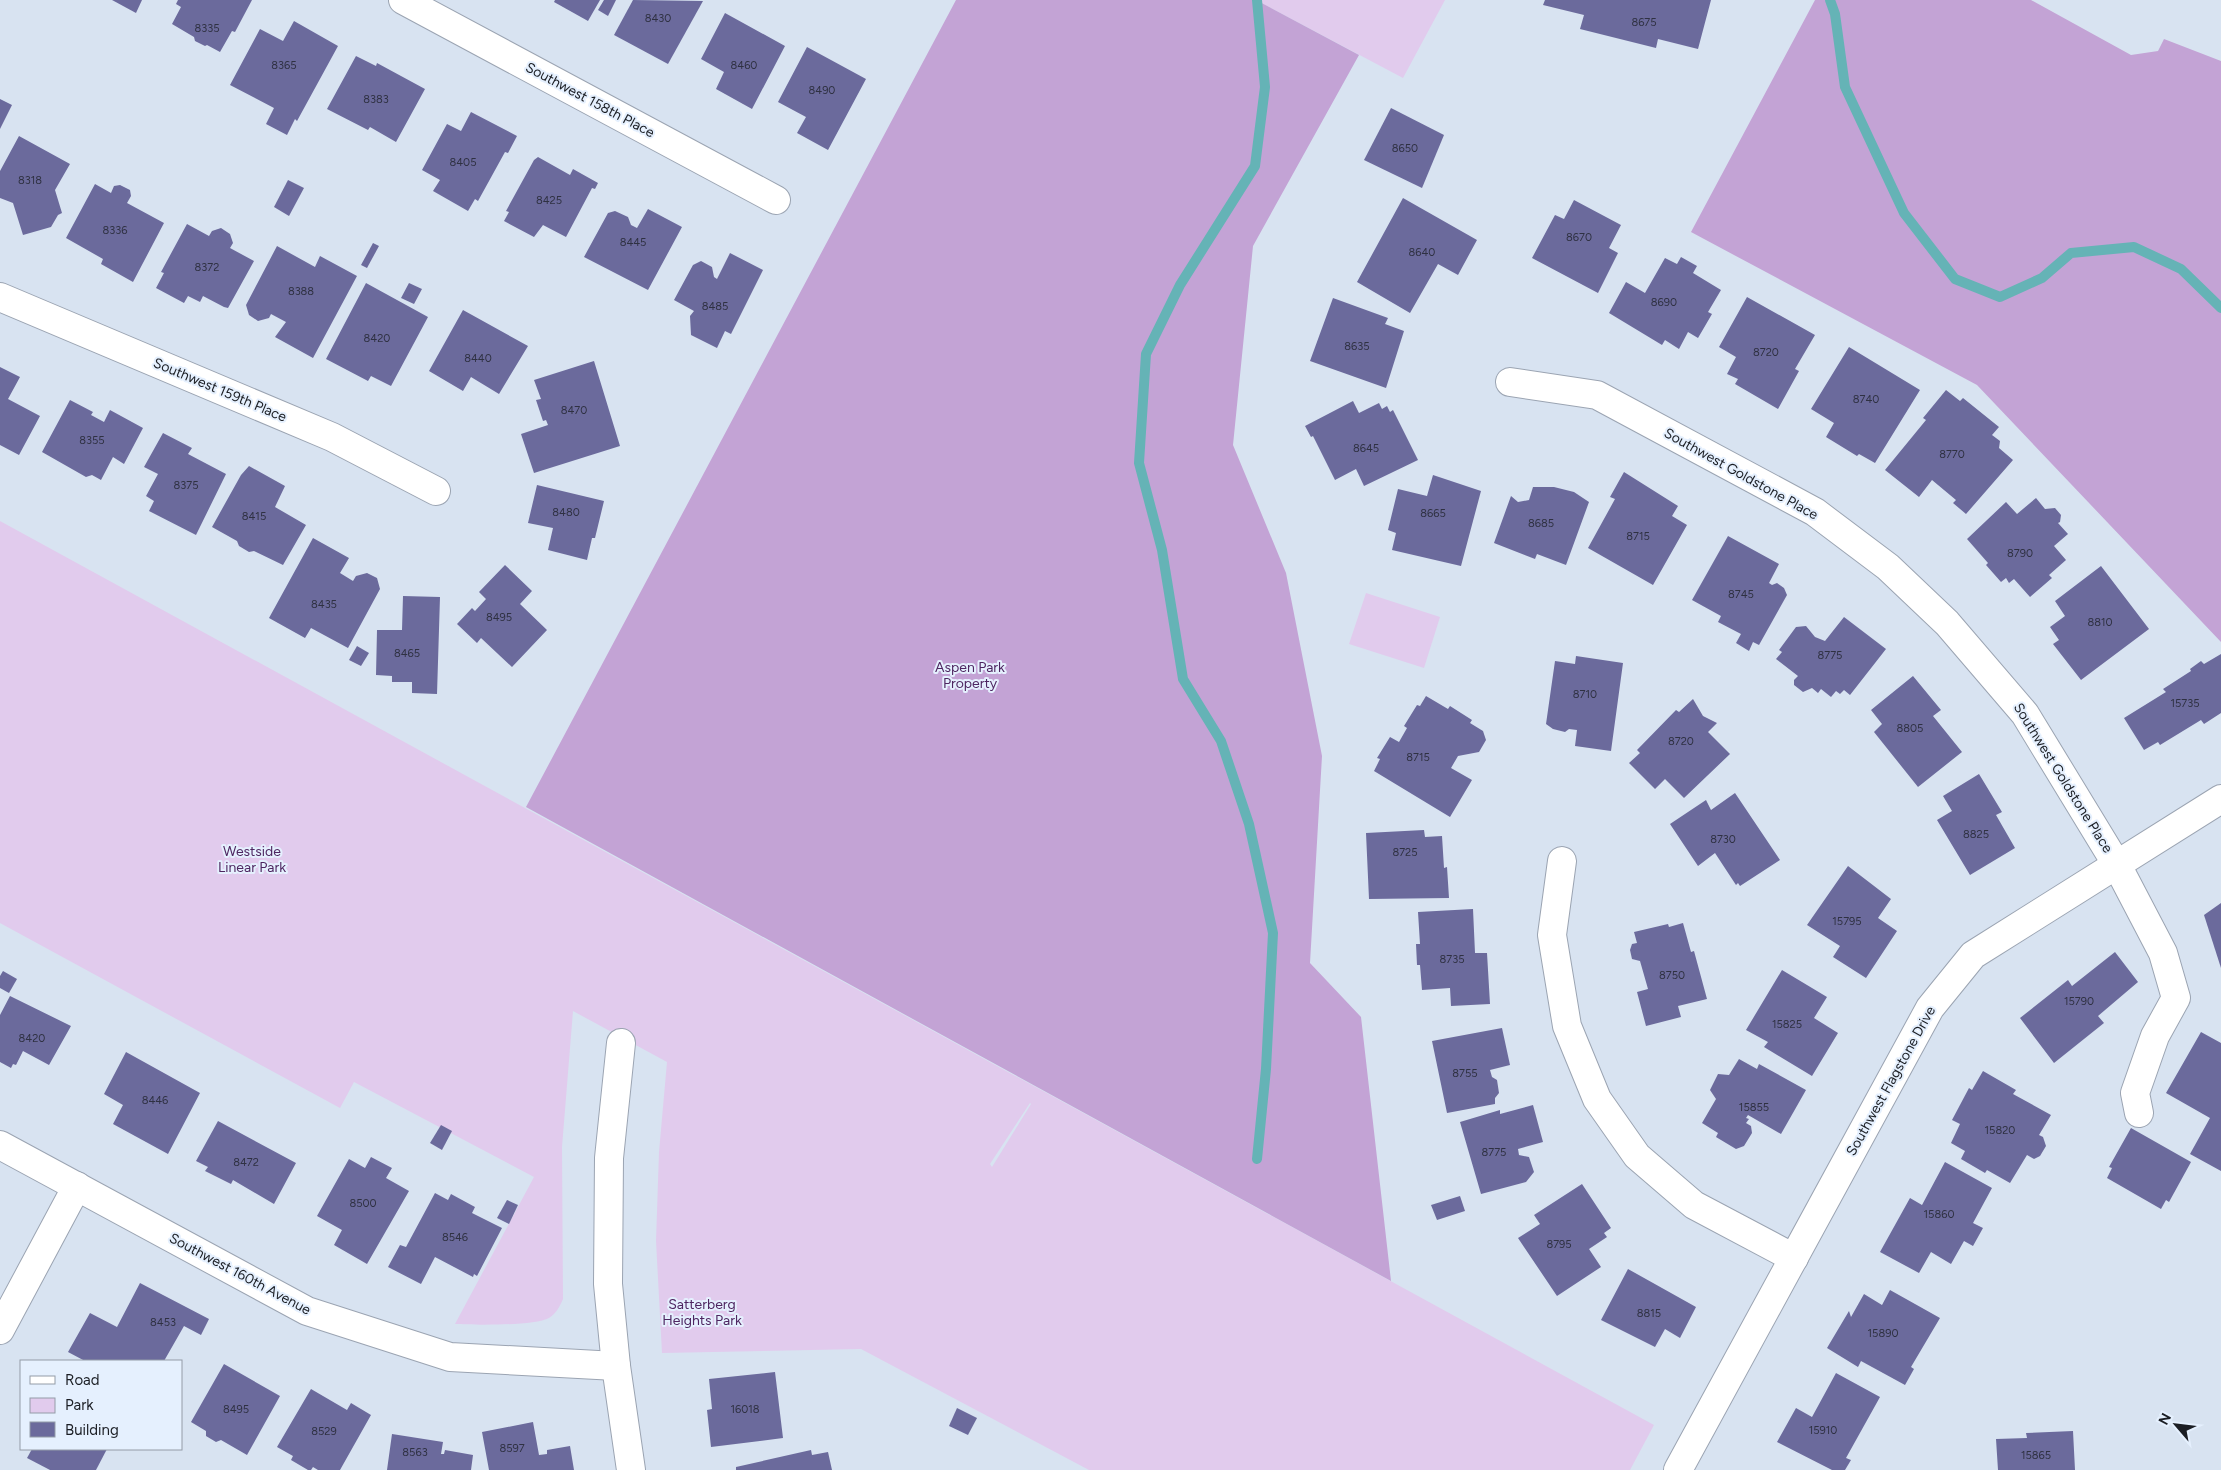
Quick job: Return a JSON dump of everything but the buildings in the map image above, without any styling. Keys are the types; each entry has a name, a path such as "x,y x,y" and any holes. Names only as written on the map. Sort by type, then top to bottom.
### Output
{"street":[{"name":"Southwest 158th Place","path":"403,0 776,200"},
{"name":"Southwest 159th Place","path":"0,297 332,437 436,491"},
{"name":"Southwest Goldstone Place","path":"1510,382 1597,395 1815,512 1888,567 1947,623 2025,714 2117,865 2163,953 2176,998 2155,1036 2135,1094 2139,1113"},
{"name":"Southwest Flagstone Drive","path":"1678,1470 1930,1008 1973,955 2221,798"},
{"path":"1562,861 1552,935 1567,1026 1597,1099 1637,1156 1694,1205 1794,1258"},
{"path":"621,1043 609,1158 608,1284 616,1366 631,1470"},
{"name":"Southwest 160th Avenue","path":"0,1145 307,1311 450,1357 616,1366"},
{"path":"0,1330 77,1186"}],"green space":[{"name":"Aspen Park Property","path":"956,0 1256,0 1359,55 1253,246 1233,445 1286,573 1322,756 1310,963 1361,1017 1391,1281 526,807"},
{"path":"1256,0 1445,0 1403,78"},
{"path":"1815,0 2031,0 2131,55 2158,51 2164,39 2221,61 2221,642 1977,385 1691,232"},
{"path":"0,521 1654,1425 1630,1470 1089,1470 861,1349 662,1353 656,1241 659,1152 667,1062 573,1011 562,1147 563,1299 554,1314 541,1321 476,1325 455,1324 534,1177 354,1082 340,1108 0,923","holes":["1031,1104 992,1167 990,1164"]},
{"path":"1366,593 1440,617 1424,668 1349,644"}],"waterway":[{"path":"1257,0 1265,87 1255,166 1180,285 1146,354 1139,463 1162,550 1183,679 1221,741 1249,824 1273,933 1266,1069 1257,1159"},
{"path":"1830,0 1835,14 1845,87 1904,213 1955,279 2000,297 2042,278 2071,253 2134,247 2181,269 2221,308"}],"park label":[{"name":"Westside Linear Park","path":"252,860"},
{"name":"Satterberg Heights Park","path":"702,1312"}]}
